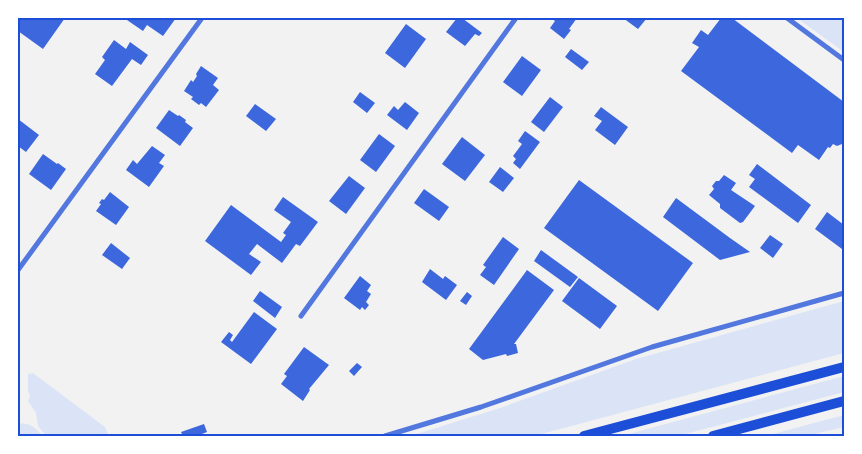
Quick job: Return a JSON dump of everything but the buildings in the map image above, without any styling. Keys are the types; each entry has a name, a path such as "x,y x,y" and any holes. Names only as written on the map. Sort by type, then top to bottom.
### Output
{"main road":[{"path":"584,436 844,367"},
{"path":"713,436 844,401"}],"street":[{"path":"18,270 202,18"},
{"path":"301,316 516,18"},
{"path":"787,18 844,60"},
{"path":"385,436 481,407 652,346 844,293"}],"shaded area":[{"path":"797,18 844,18 844,52 841,50"},
{"path":"844,301 844,353 534,436 410,436 500,408 636,359"},
{"path":"33,373 105,427 109,436 105,434 95,436 46,436 38,426 36,413 28,401 30,396 28,391 28,374"},
{"path":"844,376 844,392 678,436 621,436"},
{"path":"844,415 844,427 806,436 765,436"},
{"path":"18,424 32,426 42,436 18,436"}]}
